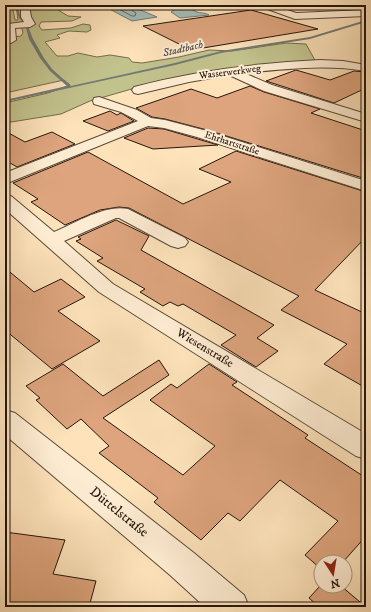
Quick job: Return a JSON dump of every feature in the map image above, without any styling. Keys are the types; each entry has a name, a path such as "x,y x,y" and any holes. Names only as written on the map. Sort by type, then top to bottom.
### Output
{"street":[{"path":"11,40 9,27 13,25 30,24 26,17 26,5"},
{"path":"265,5 295,16 366,13"},
{"name":"Wasserwerkweg","path":"138,90 191,77 231,72 324,64 345,64 366,68"},
{"path":"231,72 268,88 366,118"},
{"name":"Ehrhartstraße","path":"99,100 138,115 146,119 147,122 164,124 202,134 366,186"},
{"path":"5,179 147,122"},
{"name":"Wiesenstraße","path":"5,200 27,216 88,274 106,288 366,448"},
{"path":"51,240 118,212 178,242"},
{"name":"Düttelstraße","path":"5,420 166,550 231,607"}],"green space":[{"path":"5,5 12,5 15,20 18,20 16,5 55,5 55,8 68,16 81,17 72,21 41,22 39,26 42,30 71,28 83,24 90,25 91,30 87,32 69,31 57,35 60,38 45,42 57,56 68,56 78,53 97,57 110,55 129,58 132,62 142,63 209,50 232,51 286,43 306,44 316,62 149,84 90,101 61,114 5,123 5,103 48,93 70,85 64,80 5,93 5,38 21,36 23,33 21,25 5,26"}],"water":[{"path":"102,5 129,5 157,17 132,21"},
{"path":"180,6 193,6 199,9 193,10 209,15 180,18 171,12"}],"building":[{"path":"251,10 318,29 191,50 143,26"},
{"path":"296,70 330,80 354,71 366,72 366,88 334,103 266,81"},
{"path":"250,86 264,92 320,109 311,113 366,131 366,179 207,130 152,117 136,108 191,89 217,98"},
{"path":"110,111 117,115 121,113 134,121 108,131 83,121"},
{"path":"148,128 164,129 218,145 153,149 124,138"},
{"path":"5,131 25,142 52,132 75,144 17,167 5,160"},
{"path":"236,151 366,192 366,237 315,290 366,314 366,388 324,364 347,344 281,310 299,296 129,208 119,207 100,210 65,225 31,202 38,199 13,183 88,152 183,204 231,182 199,169"},
{"path":"116,220 149,236 141,250 274,325 257,338 278,351 256,367 221,345 236,335 183,304 178,306 170,302 163,306 140,292 145,289 97,261 103,258 76,241 81,239 78,237"},
{"path":"5,268 34,292 61,279 85,297 58,311 100,341 52,369 5,330"},
{"path":"159,360 169,375 103,418 183,475 215,446 150,400 171,384 177,388 209,364 237,382 232,385 308,435 305,438 366,478 366,536 350,554 313,554 313,562 305,555 338,521 280,480 240,521 228,513 201,540 154,502 158,498 99,453 109,446 81,419 67,429 36,400 40,398 26,386 63,364 103,396"},
{"path":"5,532 65,540 53,574 96,581 89,607 5,607"},
{"path":"313,594 351,594 366,607 319,607 309,598"}],"waterway":[{"path":"16,5 20,18 26,24 31,39 42,58 51,70 70,87"},
{"name":"Stadtbach","path":"70,87 175,64 221,52 310,38 366,21"},
{"name":"Stadtbach","path":"5,101 70,87"}]}
